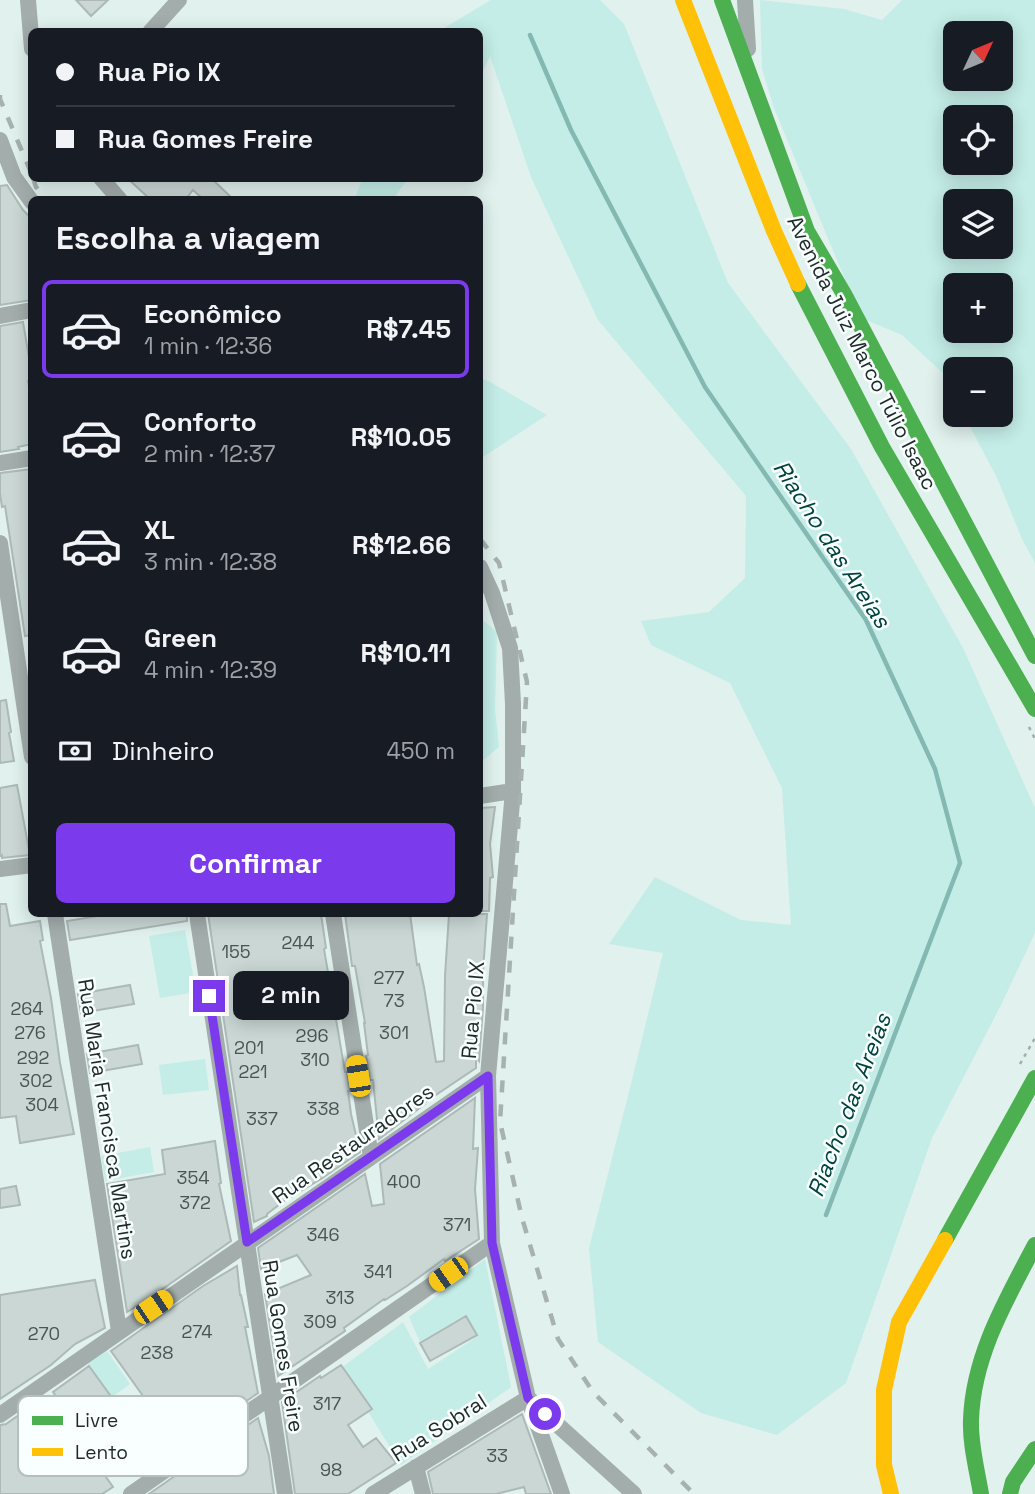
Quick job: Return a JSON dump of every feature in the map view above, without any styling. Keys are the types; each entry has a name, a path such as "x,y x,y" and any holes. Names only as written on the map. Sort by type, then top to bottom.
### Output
{"main road":[{"name":"Avenida Juiz Marco Túlio Isaac","path":"684,0 774,231 799,286 882,447 1035,709"},
{"name":"Avenida Juiz Marco Túlio Isaac","path":"722,0 807,231 844,294 1035,656"},
{"path":"891,1494 884,1465 884,1390 899,1322 1035,1078"},
{"path":"981,1494 971,1419 977,1370 989,1335 1035,1245"},
{"path":"1010,1494 1013,1482 1035,1449"}],"street":[{"path":"27,0 30,28"},
{"path":"154,28 179,0"},
{"path":"746,0 749,76"},
{"path":"0,140 7,178 28,198"},
{"path":"104,182 117,196"},
{"path":"0,316 28,311"},
{"path":"0,463 28,459"},
{"path":"0,543 28,730"},
{"name":"Rua Pio IX","path":"483,574 510,648 513,704 513,791 488,1076 492,1243 528,1398 562,1494"},
{"path":"483,796 513,791"},
{"path":"0,869 28,866"},
{"name":"Rua Maria Francisca Martins","path":"55,917 118,1331"},
{"name":"Rua Gomes Freire","path":"197,917 285,1494"},
{"path":"333,917 371,1157"},
{"name":"Rua Restauradores","path":"27,1396 488,1076"},
{"path":"248,1413 492,1243"},
{"path":"528,1398 634,1494"},
{"name":"Rua Sobral","path":"373,1494 528,1398"},
{"name":"Rua Restauradores","path":"0,1415 18,1402"},
{"path":"416,1467 423,1494"},
{"path":"131,1494 157,1476"}],"shaded area":[{"path":"491,0 600,0 624,24 728,283 851,449 963,648 1035,808 1035,933 932,1138 846,1383 777,1435 701,1413 598,1342 589,1248 663,953 609,944 655,877 741,920 791,925 782,788 730,683 651,645 641,621 709,612 745,578 746,496 598,320 531,177 490,56 483,71 483,28 444,28"},
{"path":"760,0 844,9 882,20 902,0 1035,0 1035,563 1022,539 998,480 970,427 1013,427 1013,357 943,357 943,373 902,335 861,318 774,108 762,69"},
{"path":"361,182 406,182 395,196 356,196"},
{"path":"483,379 547,415 483,457"},
{"path":"483,620 497,632 495,710 499,747 483,760"},
{"path":"185,930 196,992 160,998 149,936"},
{"path":"205,1059 209,1090 163,1095 159,1065"},
{"path":"150,1147 154,1172 105,1181 101,1156"},
{"path":"485,1259 511,1387 401,1465 341,1368 403,1322 428,1369 475,1338 455,1321 420,1342 409,1317"},
{"path":"107,1351 130,1384 111,1396 88,1364"}],"building":[{"path":"76,0 108,0 91,16"},
{"path":"131,182 215,182 230,196 200,196 193,190 188,196 147,196"},
{"path":"7,185 28,215 28,301 0,305 0,186"},
{"path":"23,322 28,351 28,445 0,452 0,326"},
{"path":"28,470 28,636 25,636 5,506 2,507 0,473"},
{"path":"6,700 14,761 0,763 0,701"},
{"path":"17,785 28,855 0,856 0,788"},
{"path":"495,807 490,844 493,877 490,878 489,911 483,911 483,808"},
{"path":"0,904 6,904 10,926 40,921 43,940 40,941 74,1134 20,1143 16,1116 0,1118"},
{"path":"483,914 487,914 483,1008 479,1061 476,1057 476,1068 424,1103 379,1139 373,1080 370,1080 366,1056 365,1023 355,966 352,966 345,917 410,917 436,1062 444,1061 449,917 483,917"},
{"path":"92,917 187,917 187,921 70,940 67,921"},
{"path":"208,917 321,917 324,949 350,1091 351,1114 360,1152 284,1201 267,1216 254,1222"},
{"path":"130,985 134,1004 81,1013 78,994"},
{"path":"138,1045 142,1064 90,1073 87,1054"},
{"path":"475,1098 473,1149 478,1148 475,1189 479,1239 384,1299 344,1328 345,1331 278,1376 265,1294 311,1275 297,1255 261,1269 258,1248 365,1174 372,1206 384,1204 380,1164"},
{"path":"215,1141 219,1184 231,1241 127,1312 107,1184 165,1174 162,1150"},
{"path":"16,1186 20,1205 0,1208 0,1189"},
{"path":"237,1266 258,1393 248,1400 248,1396 143,1396 111,1351 203,1286"},
{"path":"95,1280 105,1328 75,1344 51,1365 0,1399 0,1295"},
{"path":"466,1316 477,1335 430,1361 420,1343"},
{"path":"341,1365 372,1409 348,1425 363,1447 376,1438 396,1463 348,1494 295,1494 282,1402"},
{"path":"89,1366 111,1396 56,1396 53,1392"},
{"path":"522,1414 551,1494 526,1494 524,1487 496,1494 433,1494 428,1472"},
{"path":"18,1416 18,1476 105,1476 113,1487 102,1494 0,1494 0,1425"},
{"path":"258,1418 269,1456 274,1494 149,1494 175,1476 248,1476 248,1425"}],"waterway":[{"name":"Riacho das Areias","path":"530,35 571,130 705,387 866,620 935,769 960,863 826,1215"}],"railway":[{"path":"0,95 28,166"},
{"path":"34,182 44,196"},
{"path":"483,543 499,563 527,682 500,1122 522,1218 558,1339 593,1392 694,1494"}],"traffic: fast":[{"path":"722,0 807,231 844,294 1035,656"},
{"path":"798,284 882,447 1035,709"},
{"path":"945,1240 1035,1078"},
{"path":"981,1494 971,1429 973,1396 984,1351 993,1329 1035,1245"},
{"path":"1010,1494 1013,1482 1035,1449"}],"traffic: slow":[{"path":"683,0 774,231 798,284"},
{"path":"891,1494 884,1465 884,1390 899,1322 945,1240"}],"route":[{"path":"209,996 247,1242 488,1076 492,1243 528,1398 545,1414"}]}
